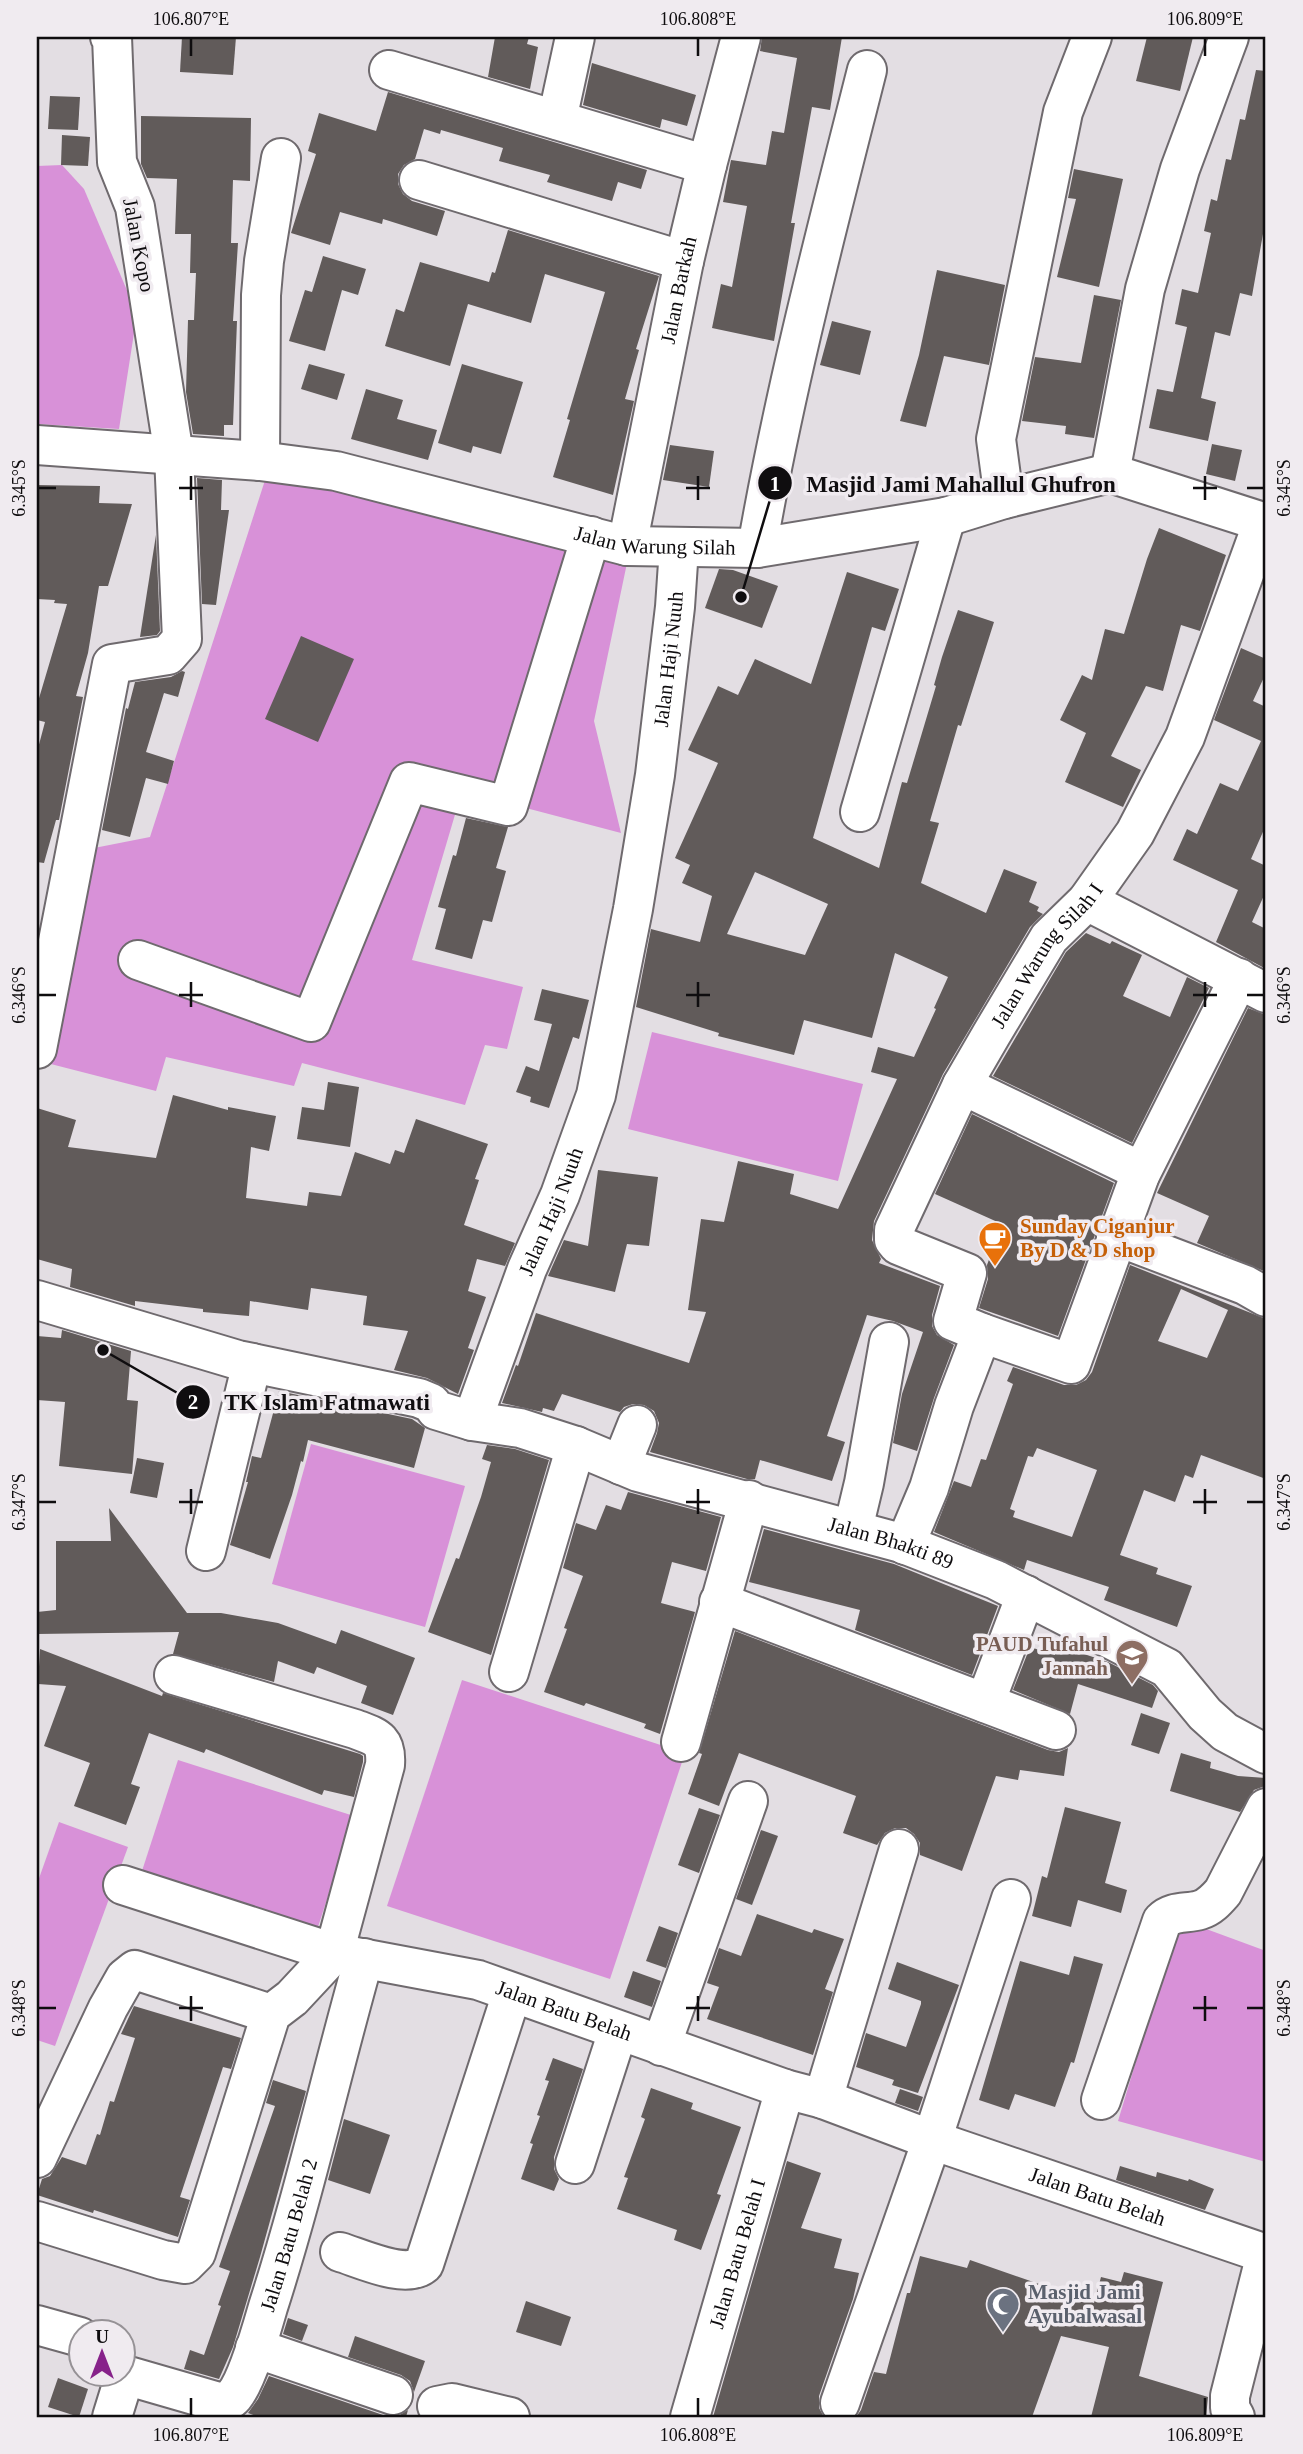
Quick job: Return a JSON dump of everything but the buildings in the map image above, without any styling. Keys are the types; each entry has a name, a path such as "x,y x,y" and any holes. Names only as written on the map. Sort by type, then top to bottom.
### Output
{"street":[{"name":"Jalan Kopo","path":"53,888 112,664 168,655 182,639 174,455 135,207 117,162 110,37"},
{"path":"556,120 575,37"},
{"name":"Jalan Barkah","path":"138,960 311,1022 409,782 508,806 609,541 741,37"},
{"path":"1004,499 996,439 1063,112 1092,37"},
{"path":"1229,37 1180,169 1145,289 1110,473 1265,522"},
{"path":"389,70 707,165"},
{"path":"757,548 769,478 808,300 867,70"},
{"path":"260,461 262,284 281,158"},
{"path":"419,180 684,261"},
{"name":"Jalan Warung Silah","path":"37,445 260,461 336,471 609,541 679,548 757,548 946,517 1004,499 1110,473"},
{"path":"860,812 946,517"},
{"name":"Jalan Warung Silah I","path":"982,1333 953,1321 967,1273 898,1245 894,1240 894,1230 962,1085 1049,938 1087,901 1135,833 1185,737 1265,522"},
{"name":"Jalan Haji Nuuh","path":"472,1421 527,1269 560,1195 596,1095 633,909 655,775 675,607 679,548"},
{"path":"37,1049 53,888"},
{"path":"905,1545 929,1488 954,1406 982,1333 1071,1364 1140,1175 1252,986 1087,901"},
{"path":"962,1085 1129,1167 1140,1175"},
{"path":"1116,1236 1256,1291"},
{"path":"37,1300 252,1363 419,1398 431,1403 436,1410 472,1421"},
{"path":"853,1529 864,1483 889,1342"},
{"path":"206,1551 252,1363"},
{"name":"Jalan Bhakti 89","path":"472,1421 520,1427 576,1446 638,1472 853,1529 905,1545 996,1580 1167,1668 1205,1714 1225,1732 1266,1754"},
{"path":"621,1465 637,1426"},
{"path":"509,1672 576,1446"},
{"path":"681,1742 749,1500"},
{"path":"985,1703 1026,1595"},
{"path":"719,1602 1056,1730"},
{"name":"Jalan Batu Belah 2","path":"136,2377 215,2401 232,2399 239,2389 286,2252 349,1956 385,1765 384,1745 376,1737 174,1675"},
{"path":"662,2046 748,1801"},
{"path":"1101,2100 1163,1921 1169,1915 1200,1910 1213,1903 1223,1892 1266,1808"},
{"path":"823,2099 899,1849"},
{"name":"Jalan Batu Belah","path":"123,1885 349,1956 478,1980 785,2090 823,2099 932,2140 1266,2254"},
{"path":"841,2403 932,2140 1011,1899"},
{"path":"37,2221 163,2260 185,2264 192,2259 197,2253 271,2014 349,1956"},
{"path":"37,2158 108,2008 125,1978 135,1970 271,2014"},
{"path":"340,2252 396,2269 420,2268 424,2264 512,1993"},
{"path":"575,2164 618,2031"},
{"name":"Jalan Batu Belah I","path":"690,2417 785,2090"},
{"path":"1235,2417 1230,2408 1230,2396 1266,2254"},
{"path":"37,2325 66,2333"},
{"path":"255,2348 393,2395"},
{"path":"112,2417 120,2388"},
{"path":"437,2406 452,2403 510,2417"}],"shaded area":[{"path":"62,165 84,189 137,314 119,429 37,424 37,166"},
{"path":"267,474 627,563 594,721 621,833 462,791 412,960 523,987 507,1049 485,1045 465,1105 302,1063 294,1086 166,1057 156,1091 43,1062 84,850 150,837"},
{"path":"652,1032 863,1084 838,1181 628,1129"},
{"path":"311,1444 465,1486 425,1627 272,1584"},
{"path":"462,1680 685,1753 610,1979 387,1906"},
{"path":"178,1760 354,1816 317,1930 141,1874"},
{"path":"59,1822 128,1847 55,2046 37,2040 37,1884"},
{"path":"1179,1919 1266,1951 1266,2162 1118,2121"}],"place":[{"name":"Masjid Jami Mahallul Ghufron","path":"741,597"},
{"name":"Sunday Ciganjur By D & D shop","path":"995,1268"},
{"name":"TK Islam Fatmawati","path":"103,1350"},
{"name":"PAUD Tufahul Jannah","path":"1132,1686"},
{"name":"Masjid Jami Ayubalwasal","path":"1003,2334"}]}
